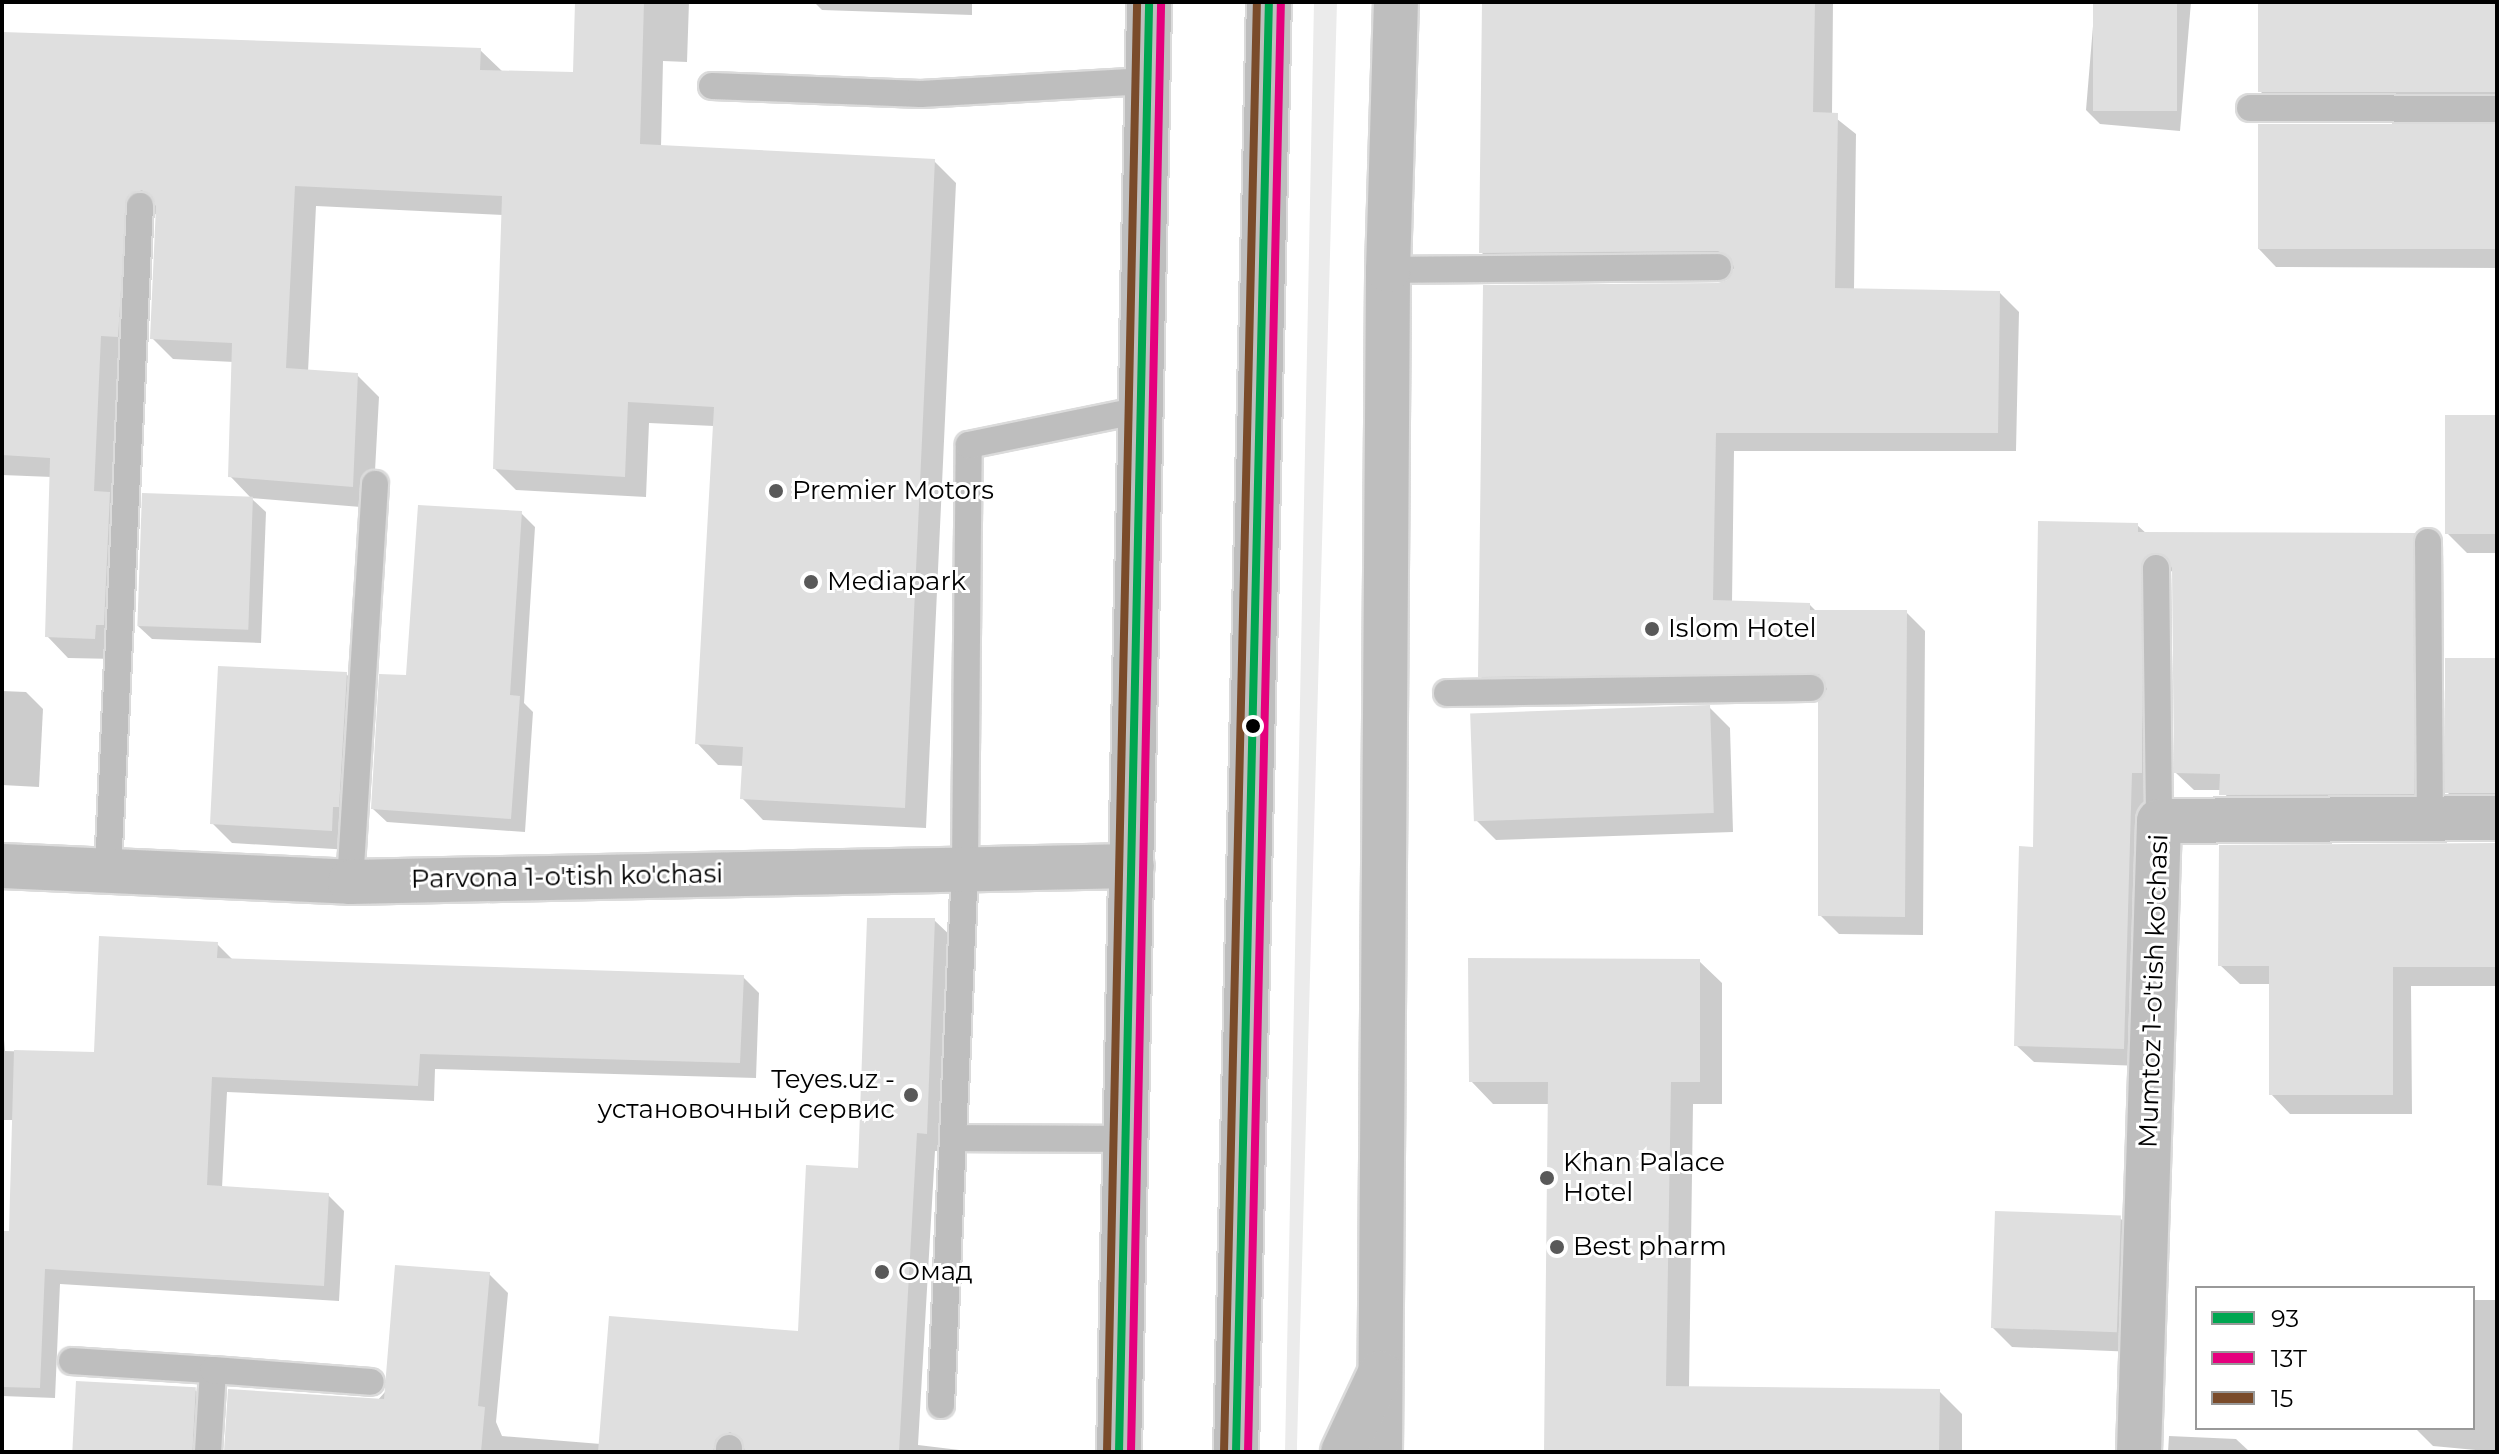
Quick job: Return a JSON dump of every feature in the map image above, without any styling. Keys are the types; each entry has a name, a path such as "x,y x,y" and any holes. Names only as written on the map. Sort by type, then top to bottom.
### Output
{"street":[{"path":"1119,1452 1149,2"},
{"path":"1236,1452 1269,2"},
{"path":"1380,1452 1388,270 1396,2"},
{"name":"Mumtoz 1-o'tish ko'chasi","path":"2139,1452 2159,821 2497,818"},
{"name":"Parvona 1-o'tish ko'chasi","path":"2,866 350,882 1132,866"},
{"path":"1343,1452 1380,1373"}],"lane":[{"path":"712,86 921,94 1147,81"},
{"path":"2250,108 2497,109"},
{"path":"108,869 140,206"},
{"path":"1388,270 1718,267"},
{"path":"941,1405 965,869 969,445 1141,410"},
{"path":"350,882 375,484"},
{"path":"2428,542 2430,819"},
{"path":"2156,568 2159,821"},
{"path":"1447,693 1811,688"},
{"path":"953,1138 1127,1139"},
{"path":"72,1361 371,1382"},
{"path":"208,1452 213,1370"}],"shaded area":[{"path":"1314,2 1337,2 1297,1452 1285,1452"}],"building":[{"path":"575,2 644,2 640,144 935,159 905,808 740,799 743,747 695,744 714,407 628,402 625,477 493,469 502,196 295,186 286,368 358,373 353,487 228,477 232,343 150,339 156,206 142,190 127,197 118,337 101,336 94,491 110,492 104,625 96,625 95,639 45,637 50,458 2,455 2,32 481,48 480,70 573,72"},
{"path":"1482,2 1815,2 1813,112 1838,113 1835,288 2000,291 1998,433 1716,433 1713,600 1810,603 1810,610 1907,610 1905,917 1818,916 1818,702 1827,689 1819,674 1478,677 1483,285 1718,283 1727,280 1734,268 1731,258 1718,251 1479,253"},
{"path":"2093,2 2177,2 2177,111 2093,111"},
{"path":"2258,2 2497,2 2497,92 2258,92"},
{"path":"2258,124 2497,124 2497,249 2258,249"},
{"path":"2445,415 2497,415 2497,534 2445,534"},
{"path":"142,493 253,497 248,630 137,626"},
{"path":"418,505 522,511 510,695 520,696 511,819 371,809 379,674 406,675"},
{"path":"2038,521 2138,523 2138,532 2415,533 2414,794 2219,795 2220,774 2174,773 2172,568 2163,554 2143,560 2142,773 2132,773 2124,1049 2014,1046 2019,846 2033,847"},
{"path":"2445,658 2497,658 2497,793 2445,793"},
{"path":"218,666 347,672 339,807 333,807 332,831 210,824"},
{"path":"1710,705 1714,813 1474,821 1470,713"},
{"path":"2497,843 2497,967 2393,967 2393,1095 2269,1095 2269,966 2218,966 2219,845"},
{"path":"867,918 935,918 927,1134 917,1133 899,1452 745,1452 742,1439 730,1432 716,1439 713,1452 598,1452 609,1316 798,1331 806,1165 858,1168"},
{"path":"99,936 218,942 217,958 744,975 740,1063 420,1054 418,1086 212,1077 207,1185 329,1193 324,1286 45,1269 40,1388 2,1387 2,1231 9,1231 14,1050 94,1052"},
{"path":"1468,958 1700,959 1700,1082 1671,1082 1666,1386 1940,1389 1939,1452 1544,1452 1548,1082 1469,1082"},
{"path":"1995,1211 2121,1215 2117,1332 1991,1328"},
{"path":"395,1265 490,1272 478,1406 485,1407 481,1452 224,1452 228,1389 384,1399"},
{"path":"76,1381 196,1387 192,1452 72,1452"}],"transit line":[{"name":"15","path":"1107,1452 1137,2"},
{"name":"93","path":"1119,1452 1149,2"},
{"name":"13Т","path":"1131,1452 1161,2"},
{"name":"15","path":"1224,1452 1257,2"},
{"name":"93","path":"1236,1452 1269,2"},
{"name":"13Т","path":"1248,1452 1281,2"}],"place":[{"name":"Premier Motors","path":"776,491"},
{"name":"Mediapark","path":"811,582"},
{"name":"Islom Hotel","path":"1652,629"},
{"name":"Teyes.uz - установочный сервис","path":"911,1095"},
{"name":"Khan Palace Hotel","path":"1547,1178"},
{"name":"Best pharm","path":"1557,1247"},
{"name":"Омад","path":"882,1272"}]}
